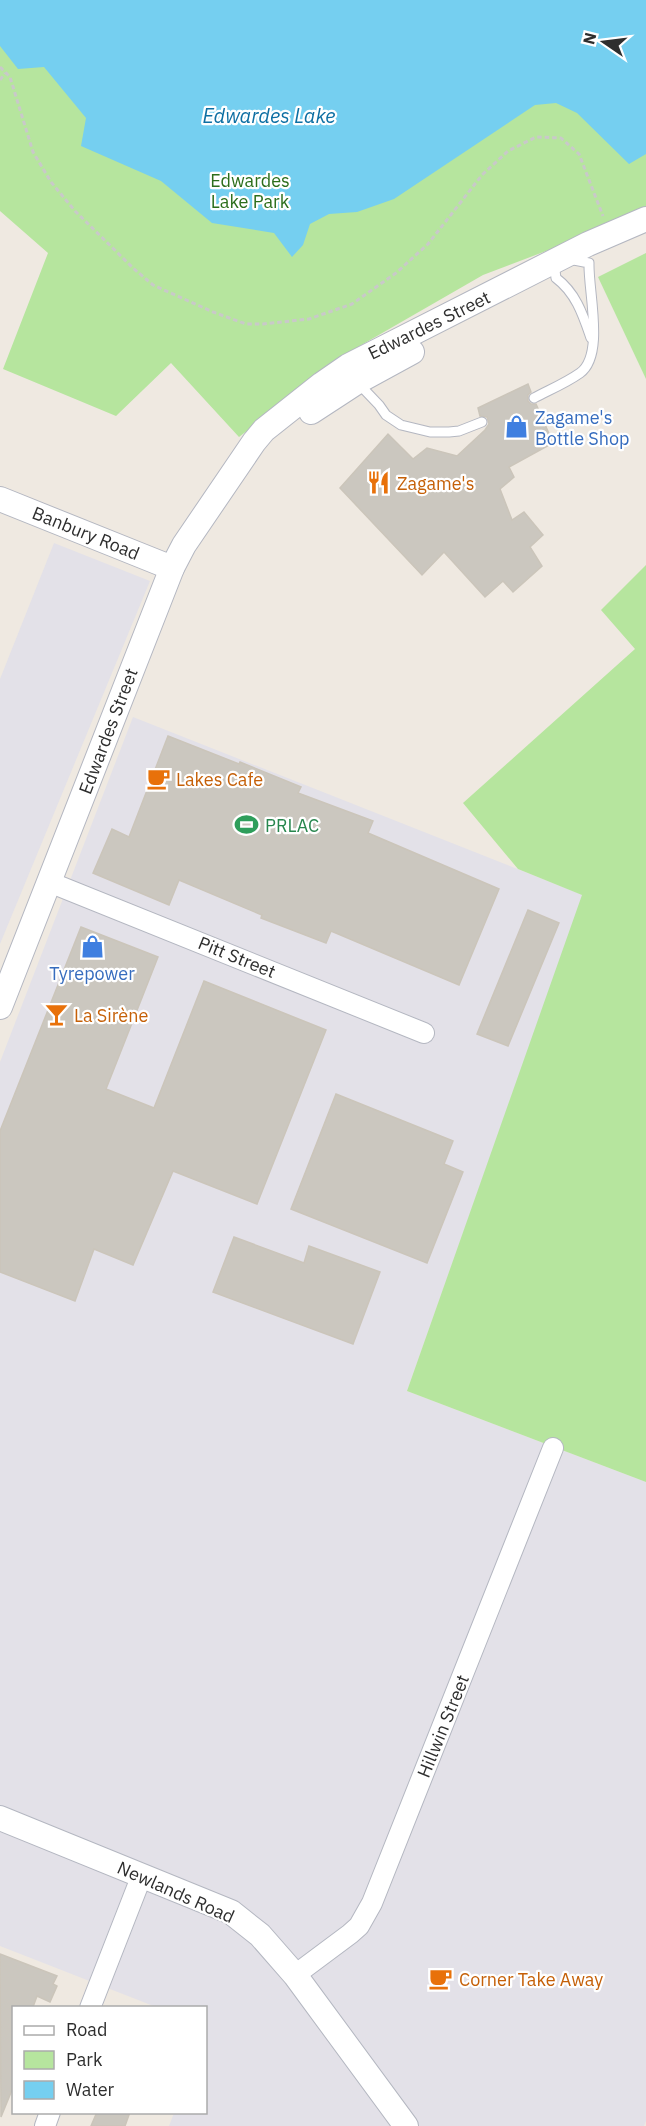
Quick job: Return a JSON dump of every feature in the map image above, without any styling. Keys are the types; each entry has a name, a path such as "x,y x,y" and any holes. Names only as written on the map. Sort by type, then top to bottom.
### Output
{"street":[{"name":"Edwardes Street","path":"0,1007 172,568 214,499 238,466 268,448 356,372 558,267 599,240 646,219"},
{"name":"Edwardes Street","path":"558,267 589,263 646,230"},
{"name":"Banbury Road","path":"0,499 172,568"},
{"name":"Pitt Street","path":"49,882 424,1033"},
{"name":"Hillwin Street","path":"295,1975 351,1934 359,1926 372,1903 553,1448"},
{"name":"Newlands Road","path":"0,1818 231,1912 260,1935 295,1975 406,2126"},
{"path":"90,2006 142,1875"}],"lane":[{"path":"534,398 581,372 587,364 594,346 589,263"},
{"path":"558,267 583,315 594,346"},
{"path":"356,372 386,415 401,425 430,432 459,431 482,422"}],"path":[{"path":"0,67 9,77 33,152 51,182 75,211 153,285 246,324 309,319 352,304 396,273 428,244 482,175 508,151 536,137 561,138 579,154 603,216"},
{"path":"0,80 5,73"}],"shaded area":[{"path":"54,543 150,581 0,944 0,679"},
{"path":"133,717 583,895 407,1391 646,1482 646,2121 644,2126 169,2126 174,2114 207,2114 207,2006 153,2006 0,1946 0,1062"}],"green space":[{"name":"Edwardes Lake Park","path":"0,0 646,0 646,207 583,237 483,275 344,355 239,437 171,363 116,416 3,369 48,253 0,211"},
{"path":"646,253 646,379 598,277"},
{"path":"646,565 646,1482 407,1391 582,895 518,869 463,803 635,649 601,610"}],"water":[{"name":"Edwardes Lake","path":"0,0 646,0 646,154 629,164 577,113 556,103 535,105 394,199 357,212 329,214 310,224 303,245 292,257 274,233 212,223 161,181 81,146 86,118 44,67 18,69 0,46"}],"building":[{"path":"528,384 531,392 528,395 528,401 536,404 553,443 509,467 514,477 500,489 512,520 524,512 543,535 530,547 542,566 513,592 503,581 485,597 444,552 422,575 340,488 388,434 413,459 427,448 457,456 489,424 487,417 480,416 478,408"},
{"path":"168,736 301,787 298,793 373,821 368,833 499,889 459,985 331,931 326,943 261,918 262,915 179,880 169,905 93,873 112,829 129,837"},
{"path":"528,910 559,923 508,1046 477,1034"},
{"path":"81,927 158,957 106,1089 154,1108 204,981 326,1030 257,1204 173,1171 133,1265 94,1249 75,1301 0,1272 0,1131"},
{"path":"336,1094 453,1141 444,1164 463,1172 427,1263 291,1209"},
{"path":"234,1237 304,1263 309,1246 380,1272 353,1344 213,1292"},
{"path":"0,1954 57,1976 53,1984 57,1986 50,2002 37,1996 33,2006 12,2006 12,2090 1,2117"},
{"path":"96,2114 129,2114 125,2126 91,2126"}],"place":[{"name":"Zagame's Bottle Shop","path":"517,427"},
{"name":"Zagame's","path":"379,483"},
{"name":"Lakes Cafe","path":"158,779"},
{"name":"PRLAC","path":"247,825"},
{"name":"Tyrepower","path":"92,947"},
{"name":"La Sirène","path":"56,1015"},
{"name":"Corner Take Away","path":"441,1979"}]}
